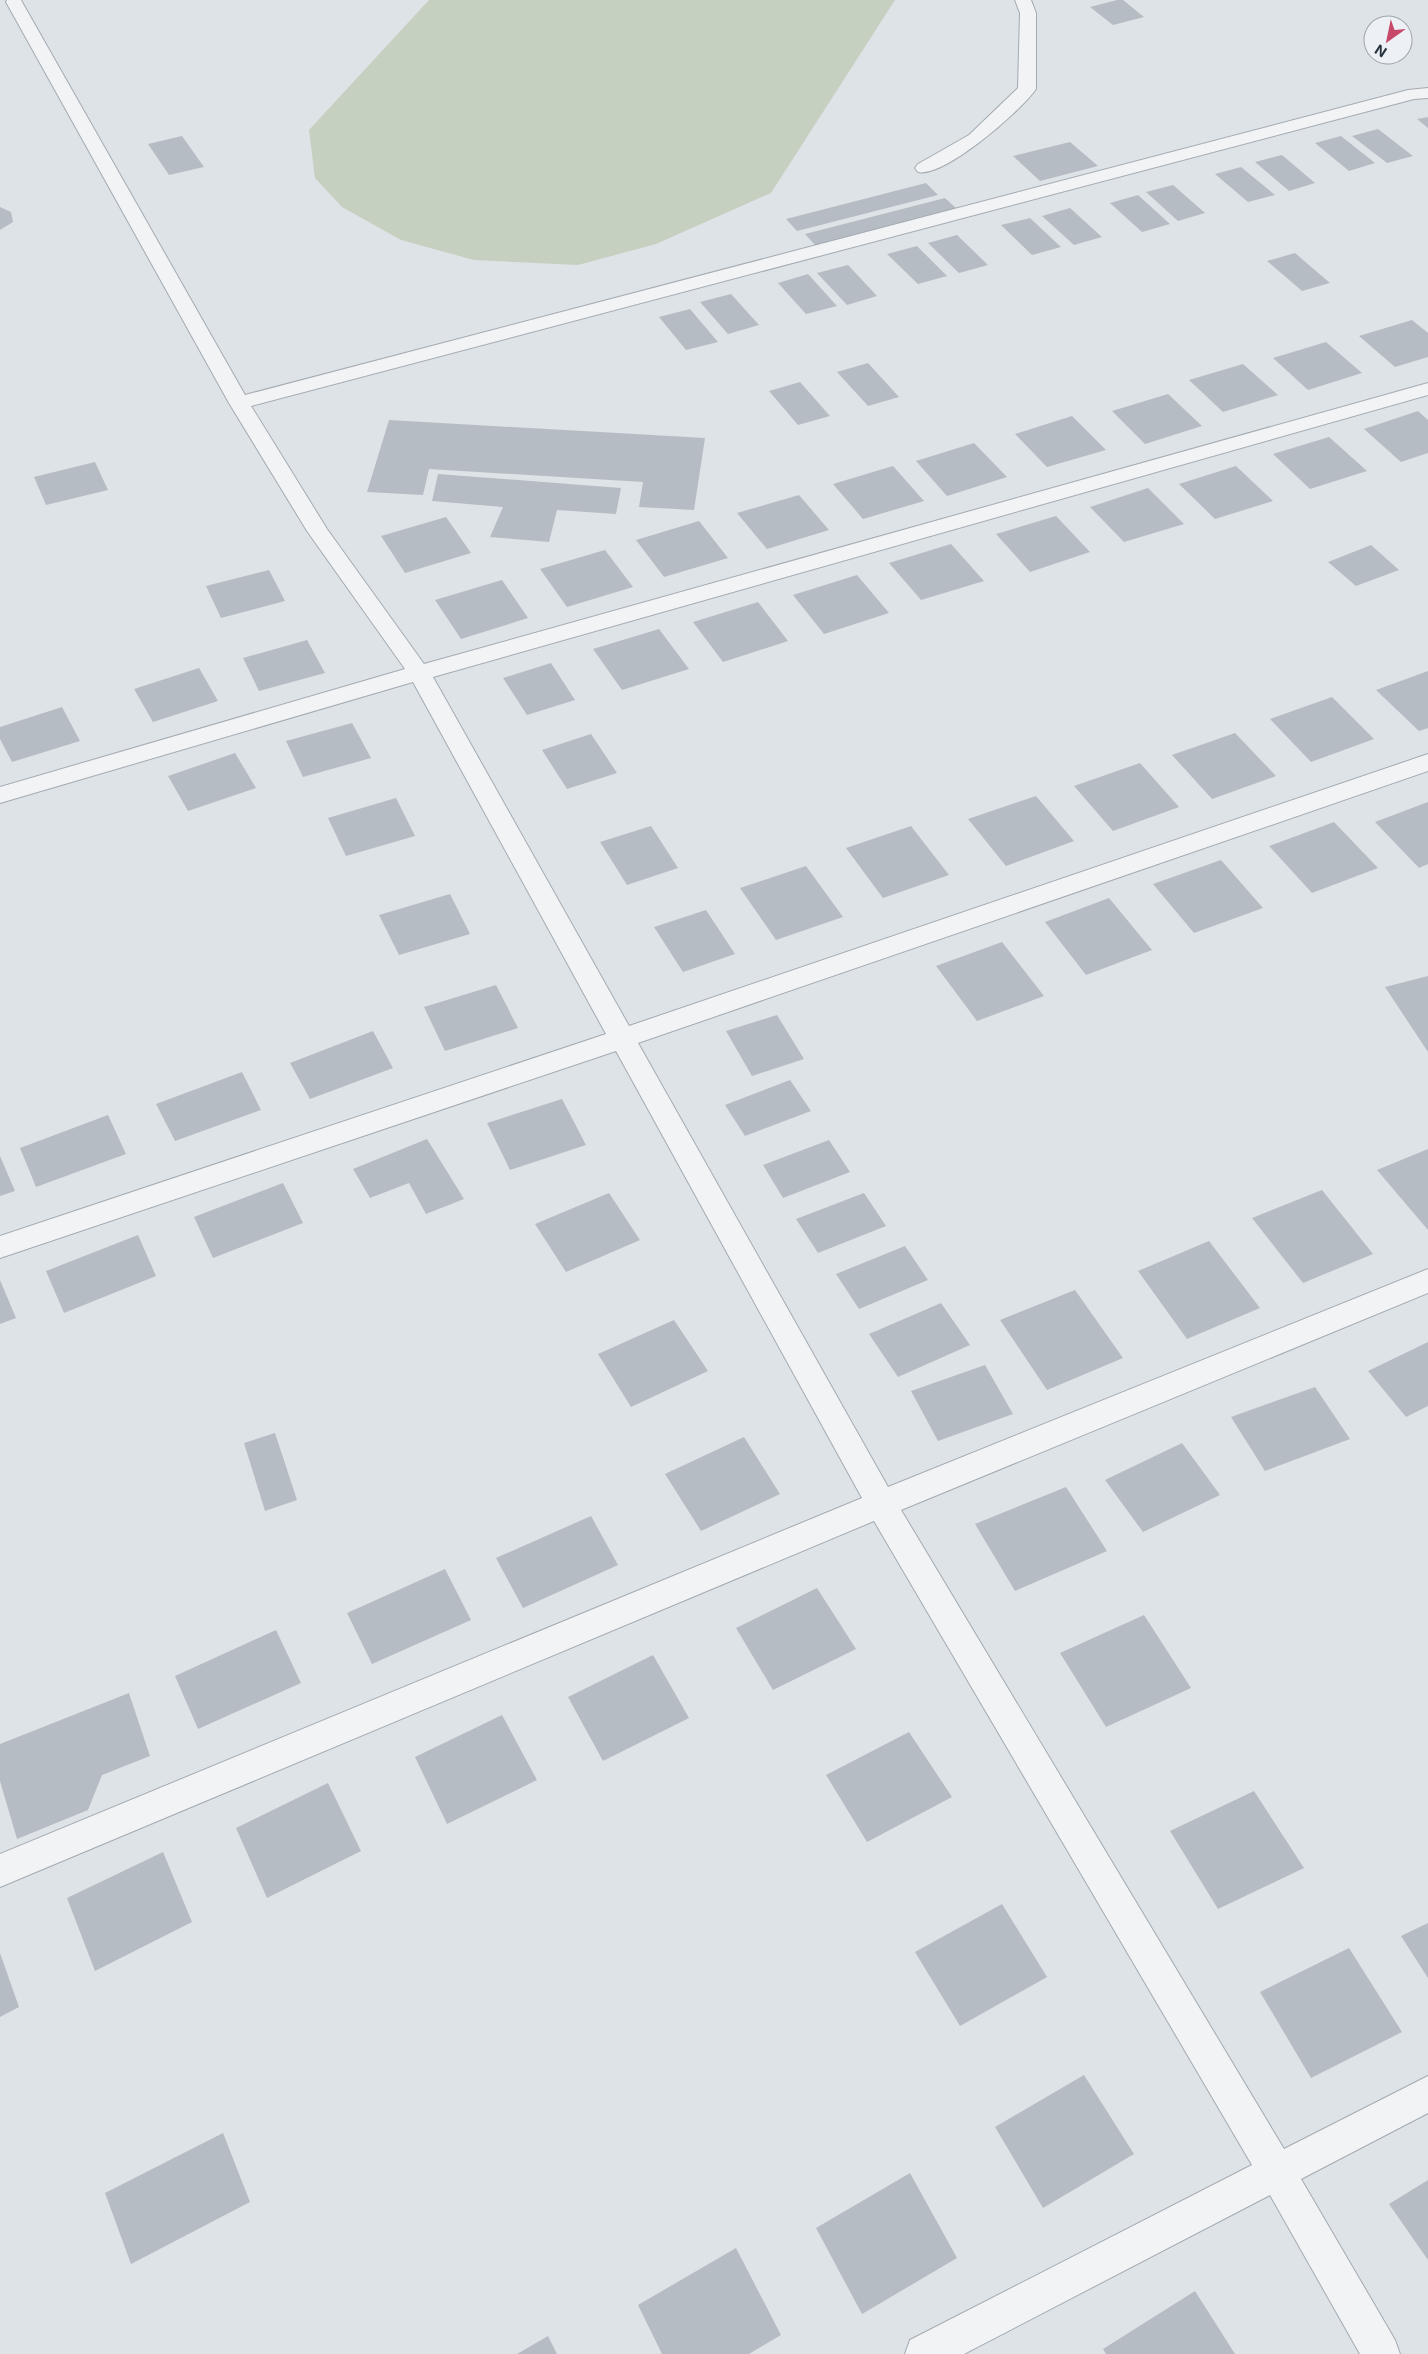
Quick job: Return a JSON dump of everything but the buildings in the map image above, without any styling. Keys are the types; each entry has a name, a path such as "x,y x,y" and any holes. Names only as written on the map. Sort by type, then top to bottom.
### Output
{"street":[{"path":"924,168 975,139 1027,89 1028,13 1023,0"},
{"path":"10,5 238,403 318,531 419,674 881,1504 1277,2172 1382,2354"},
{"path":"238,403 1414,94 1428,94"},
{"path":"0,795 419,674 1428,389"},
{"path":"0,1247 622,1039 1428,762"},
{"path":"0,1872 881,1504 1428,1281"},
{"path":"924,2354 1428,2094"}],"green space":[{"path":"429,0 895,0 771,193 656,244 578,265 474,260 401,240 342,207 315,178 309,130"}]}
